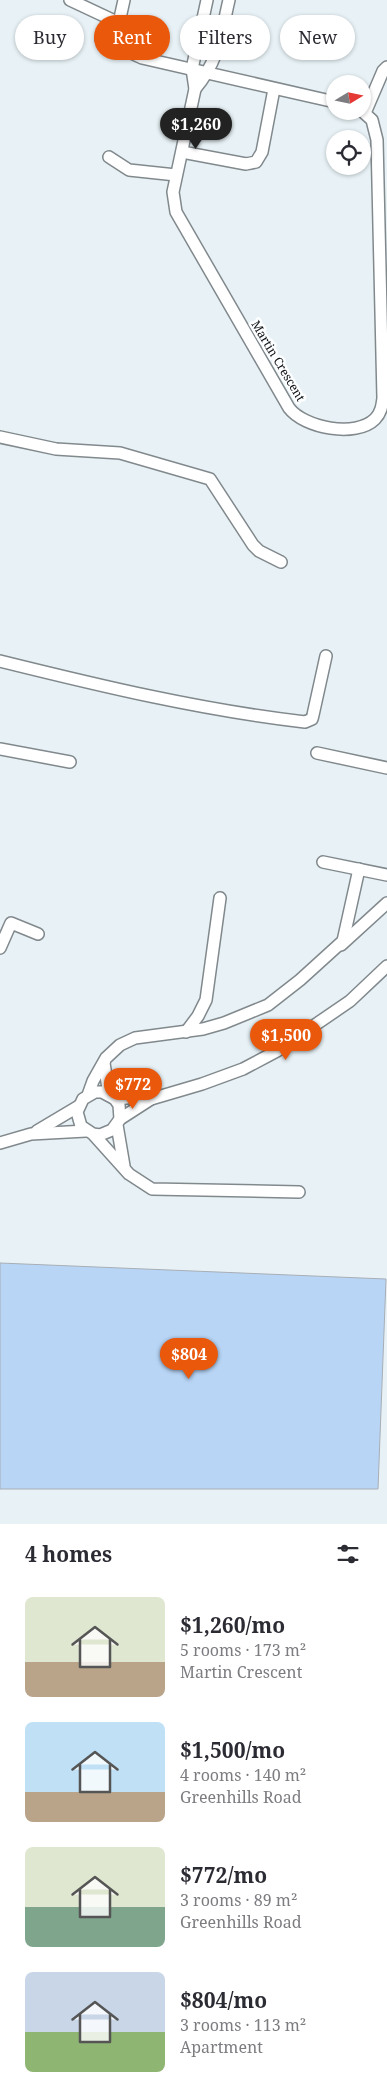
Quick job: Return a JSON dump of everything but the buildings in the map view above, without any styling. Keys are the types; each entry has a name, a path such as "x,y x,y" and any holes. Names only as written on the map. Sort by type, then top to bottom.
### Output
{"street":[{"path":"70,0 102,15"},
{"path":"121,15 124,0"},
{"name":"Martin Crescent","path":"207,0 192,69 195,89 173,192 176,212 289,408 300,419 311,424 332,428 363,426 378,416 383,398 382,139 371,119"},
{"name":"Martin Crescent","path":"195,89 209,72 230,0"},
{"path":"156,60 326,100"},
{"path":"371,97 383,71 387,68"},
{"path":"182,152 246,164 256,162 262,152 274,89"},
{"path":"109,157 130,170 176,175"},
{"path":"0,437 56,449 120,453 210,479 253,545 259,551 281,562"},
{"path":"0,662 99,686 236,713 305,722 312,719 326,656"},
{"path":"0,749 70,762"},
{"path":"317,753 387,768"},
{"path":"323,862 387,875"},
{"path":"340,946 359,869"},
{"path":"186,1032 198,1016 206,1000 220,898"},
{"path":"0,1143 31,1134 79,1106 88,1095 93,1081 104,1063 120,1045 135,1038 186,1032 224,1023 268,1005 340,946 387,903"},
{"path":"0,948 11,923 38,934"},
{"path":"31,1134 90,1132 106,1134 151,1099 244,1069 278,1051 350,1001 387,966"},
{"path":"104,1063 112,1097 118,1105 124,1166"},
{"path":"88,1095 102,1092 112,1097 151,1099"},
{"path":"79,1106 78,1120 136,1180 152,1189 299,1192"}]}
